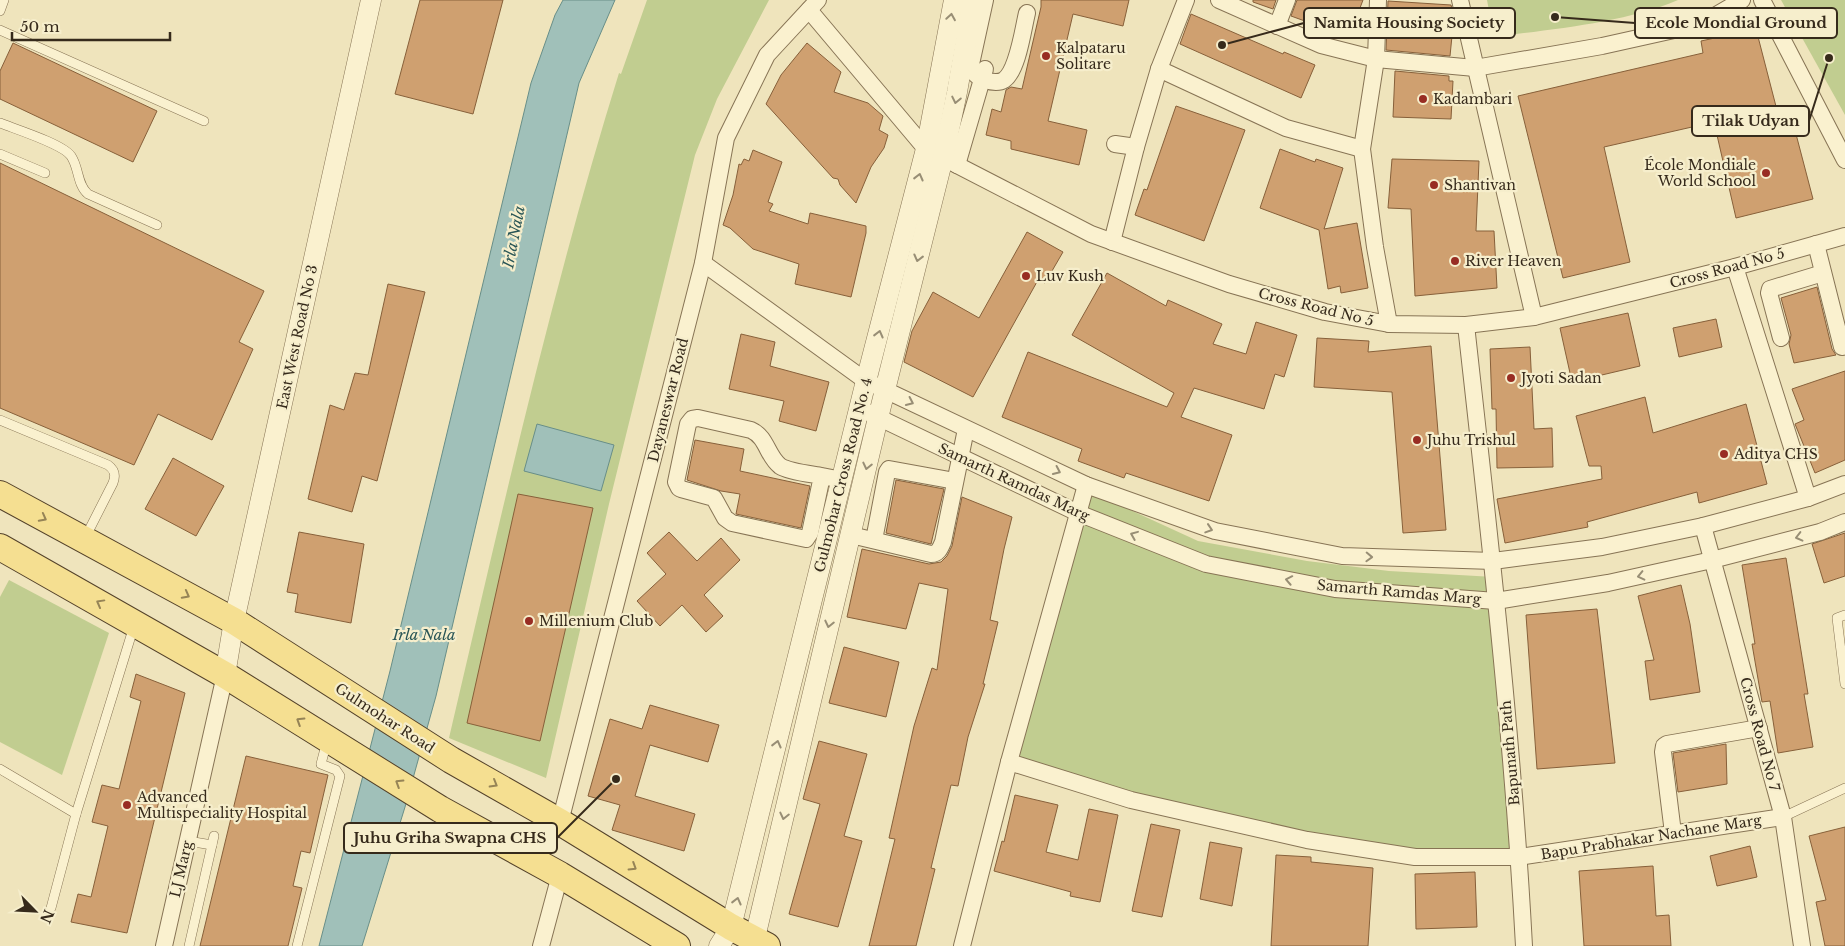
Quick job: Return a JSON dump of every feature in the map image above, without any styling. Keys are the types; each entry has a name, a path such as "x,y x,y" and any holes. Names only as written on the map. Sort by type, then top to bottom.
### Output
{"main road":[{"name":"Gulmohar Road","path":"0,494 234,621 451,760 560,822 725,937 758,944"},
{"path":"0,547 225,674 440,809 560,875 677,946"}],"street":[{"name":"East West Road No 3","path":"225,674 234,621 371,0"},
{"name":"Gulmohar Cross Road No. 4","path":"725,937 866,381 942,158 954,0"},
{"name":"Gulmohar Cross Road No. 4","path":"758,944 878,418 958,92 973,0"},
{"path":"985,0 971,64 972,70 984,74 989,82 1004,80 1014,66 1027,12"},
{"path":"1112,242 1136,147 1159,69 1186,0"},
{"path":"1219,0 1321,45 1376,59 1475,68 1602,46 1701,24 1742,0"},
{"path":"1277,26 1287,0"},
{"path":"1378,0 1376,59 1362,149 1375,247 1388,324"},
{"path":"1460,0 1534,317"},
{"path":"1762,0 1845,160"},
{"path":"813,5 942,158 984,74"},
{"name":"Dayaneswar Road","path":"560,822 703,262 726,138 767,56 813,5"},
{"path":"1159,69 1286,128 1362,149"},
{"path":"1115,144 1136,147"},
{"name":"Cross Road No 5","path":"942,158 1091,234 1112,242 1229,284 1325,312 1388,324 1466,325 1534,317 1845,236"},
{"path":"1816,244 1842,347"},
{"name":"Samarth Ramdas Marg","path":"703,262 866,381 1086,485 1215,531 1342,556 1492,561 1602,547 1703,526 1808,498 1845,484"},
{"path":"1735,266 1808,498"},
{"path":"1779,338 1769,293 1770,289 1823,273"},
{"name":"Bapunath Path","path":"1466,325 1492,561 1520,857 1524,946"},
{"name":"Samarth Ramdas Marg","path":"860,409 1078,513 1206,564 1335,589 1496,601 1608,583 1712,560 1820,532 1845,522"},
{"path":"822,476 810,534 806,539 732,523 726,518 714,498 681,489 676,482 688,424 698,418 758,433 780,466 842,480"},
{"path":"851,535 935,554 939,551 966,428"},
{"path":"874,540 889,469 955,481"},
{"path":"962,946 1009,762 1086,485"},
{"name":"Cross Road No 7","path":"1703,526 1783,817 1802,946"},
{"name":"LJ Marg","path":"164,946 225,674"},
{"path":"1673,833 1663,752 1664,746 1666,744 1759,728"},
{"name":"Bapu Prabhakar Nachane Marg","path":"1009,762 1131,800 1307,840 1415,857 1520,857 1783,817"},
{"path":"542,946 560,875"}],"lane":[{"path":"0,9 4,0"},
{"path":"0,30 204,121"},
{"path":"0,122 64,149 73,159 84,190 88,194 157,225"},
{"path":"0,154 45,173"},
{"path":"0,420 112,468 115,473 113,483 84,540"},
{"path":"1845,615 1837,618 1845,684"},
{"path":"51,908 76,814 135,623"},
{"path":"297,946 340,776 336,770 321,764 327,738"},
{"path":"0,769 76,814"},
{"path":"1783,817 1845,788"},
{"path":"189,946 214,836"},
{"path":"188,841 212,845"}],"green space":[{"path":"647,0 769,0 717,99 695,155 609,504 546,778 449,738 528,404 571,238 619,73 621,74"},
{"path":"1487,0 1678,0 1657,8 1612,20 1494,37"},
{"path":"1781,0 1845,0 1845,115"},
{"path":"1089,491 1198,541 1307,561 1389,571 1494,577 1514,851 1402,849 1271,825 1151,798 1016,759"},
{"path":"9,580 109,633 62,775 0,742 0,597"}],"water":[{"name":"Irla Nala","path":"563,0 615,0 579,83 436,696 405,807 362,946 319,946 390,671 531,83 555,15"},
{"path":"537,424 614,445 601,491 524,471"}],"building":[{"path":"420,0 503,0 473,114 395,94"},
{"name":"Kalpataru Solitare","path":"1041,0 1129,0 1123,26 1073,14 1048,121 1087,130 1079,165 1011,149 1011,141 986,135 992,109 1001,112 1006,90 1011,87 1022,89"},
{"path":"1253,0 1276,0 1273,9 1253,2"},
{"path":"1297,0 1363,0 1349,37 1291,16"},
{"path":"1388,1 1451,5 1454,16 1450,56 1386,50"},
{"path":"1191,14 1283,54 1284,52 1315,65 1301,98 1180,44"},
{"name":"École Mondiale World School","path":"1756,29 1779,118 1791,115 1813,199 1736,218 1714,122 1604,147 1630,262 1563,278 1518,96 1703,53 1701,41"},
{"path":"13,43 157,111 133,162 0,99 0,71"},
{"path":"807,43 841,72 834,92 868,103 883,116 879,130 888,135 884,148 871,167 856,203 840,185 838,179 833,178 766,104 781,75"},
{"name":"Kadambari","path":"1395,71 1449,76 1449,81 1453,81 1451,119 1393,117"},
{"path":"1176,106 1245,130 1204,241 1135,215 1144,189 1147,190"},
{"path":"1280,149 1315,162 1316,159 1343,168 1324,229 1357,223 1368,288 1341,293 1340,286 1328,289 1319,230 1260,208"},
{"path":"753,150 782,162 768,202 773,204 769,211 808,224 810,213 866,226 851,297 795,284 799,264 753,249 730,228 723,225 733,195 739,164 741,165 744,159 749,161"},
{"path":"1392,159 1479,161 1476,231 1494,231 1497,288 1415,296 1411,209 1388,208"},
{"path":"0,163 264,291 239,342 253,349 212,440 158,414 134,465 0,408"},
{"path":"1027,232 1063,252 1045,283 1038,280 973,397 904,362 912,331 933,292 979,318"},
{"path":"1107,273 1166,306 1168,300 1222,324 1213,344 1246,354 1256,322 1297,335 1284,377 1275,374 1264,409 1194,388 1181,417 1232,435 1209,501 1126,473 1124,478 1078,461 1082,449 1002,417 1028,352 1167,407 1174,393 1072,335"},
{"path":"388,284 425,292 377,481 362,476 352,512 308,499 330,405 344,410 355,373 368,375"},
{"path":"1817,287 1832,349 1836,355 1794,363 1789,344 1791,335 1781,298"},
{"path":"1628,313 1640,366 1572,382 1560,328"},
{"path":"1716,319 1722,347 1679,357 1673,328"},
{"path":"741,334 775,342 770,366 829,382 816,431 779,421 784,401 729,389"},
{"name":"Juhu Trishul","path":"1317,338 1369,341 1368,352 1431,346 1446,530 1403,533 1392,392 1314,387"},
{"path":"1530,347 1534,429 1552,428 1553,467 1497,468 1496,409 1492,409 1490,349"},
{"path":"1845,371 1845,460 1815,473 1795,424 1804,420 1792,389"},
{"path":"1645,397 1653,433 1746,404 1767,484 1699,503 1697,492 1587,522 1588,527 1505,543 1497,499 1602,479 1601,466 1589,466 1576,416"},
{"path":"695,440 744,449 740,471 810,486 801,528 736,514 740,494 721,491 687,480"},
{"path":"173,458 224,486 196,536 145,509"},
{"path":"896,480 944,489 931,544 886,533"},
{"name":"Millenium Club","path":"518,494 593,508 540,741 467,723"},
{"path":"962,497 1012,517 990,620 998,622 983,684 985,684 968,737 958,786 951,785 931,868 935,869 916,946 869,946 895,839 889,838 914,726 932,668 937,670 948,589 919,583 906,629 847,617 862,549 929,564 941,562 947,556 952,546"},
{"path":"299,532 364,544 351,623 295,612 298,594 287,592"},
{"path":"669,532 697,561 721,538 740,560 704,595 723,616 706,632 682,605 660,626 637,601 666,574 647,553"},
{"path":"1845,533 1845,576 1824,583 1812,544"},
{"path":"1786,558 1808,694 1804,694 1813,747 1778,753 1770,701 1762,702 1752,644 1755,644 1742,565"},
{"path":"1681,585 1690,624 1700,692 1650,700 1645,661 1654,660 1638,596"},
{"path":"1597,609 1615,763 1537,769 1526,615"},
{"path":"844,647 899,662 886,717 829,703"},
{"name":"Advanced Multispeciality Hospital","path":"136,674 185,693 127,933 71,922 78,894 91,897 108,826 92,822 102,785 119,789 141,701 130,697"},
{"path":"650,705 719,725 708,762 650,745 635,796 695,814 684,851 612,830 620,805 588,796 610,719 642,729"},
{"path":"819,741 867,754 844,836 862,841 838,927 789,914 820,804 803,799"},
{"path":"1726,744 1727,784 1678,792 1673,753"},
{"path":"246,756 328,775 310,853 301,851 293,886 302,888 288,946 200,946"},
{"path":"1015,795 1058,805 1046,852 1078,860 1089,809 1118,815 1100,902 1070,896 1071,892 994,871 1002,841 1004,842"},
{"path":"1151,824 1180,830 1162,917 1132,911"},
{"path":"1845,827 1845,946 1825,946 1816,902 1826,900 1809,836"},
{"path":"1210,842 1242,848 1232,906 1200,899"},
{"path":"1750,846 1757,877 1717,886 1710,856"},
{"path":"1276,855 1311,857 1311,862 1373,868 1368,946 1271,946"},
{"path":"1653,866 1656,916 1669,915 1671,946 1584,946 1579,871"},
{"path":"1475,872 1477,927 1416,929 1415,874"}],"place":[{"name":"Ecole Mondial Ground","path":"1555,17"},
{"name":"Namita Housing Society","path":"1222,45"},
{"name":"Kalpataru Solitare","path":"1046,56"},
{"name":"Tilak Udyan","path":"1829,58"},
{"name":"Kadambari","path":"1423,99"},
{"name":"École Mondiale World School","path":"1766,173"},
{"name":"Shantivan","path":"1434,185"},
{"name":"River Heaven","path":"1455,261"},
{"name":"Luv Kush","path":"1026,276"},
{"name":"Jyoti Sadan","path":"1511,378"},
{"name":"Juhu Trishul","path":"1417,440"},
{"name":"Aditya CHS","path":"1724,454"},
{"name":"Millenium Club","path":"529,621"},
{"name":"Juhu Griha Swapna CHS","path":"616,779"},
{"name":"Advanced Multispeciality Hospital","path":"127,805"}]}
